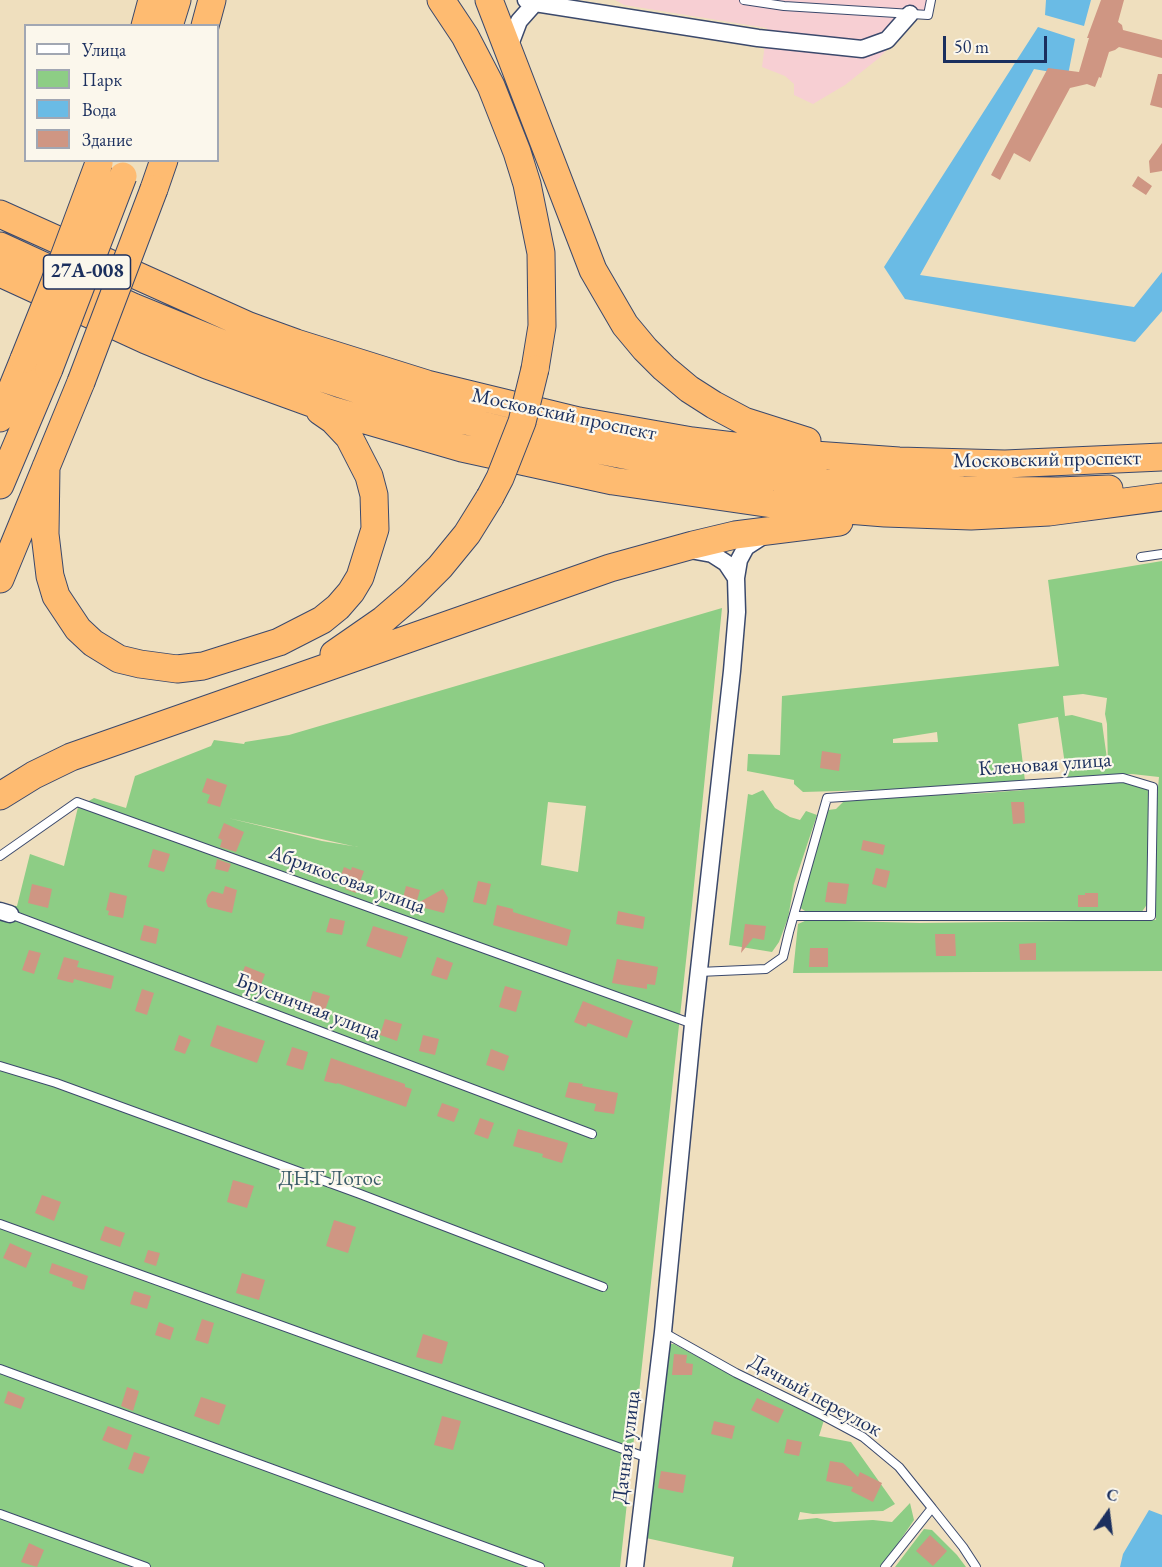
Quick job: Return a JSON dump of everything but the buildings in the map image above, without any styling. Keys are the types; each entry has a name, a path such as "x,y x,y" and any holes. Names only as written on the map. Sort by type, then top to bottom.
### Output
{"highway":[{"path":"144,24 146,0"},
{"path":"145,24 152,0"},
{"path":"170,24 177,0"},
{"path":"206,24 212,0"},
{"path":"297,677 383,620 440,567 466,534 500,478 522,422 535,369 542,326 541,253 527,184 517,152 490,86 465,36 441,0"},
{"path":"489,0 593,270 625,325 645,349 689,389 744,421 806,441 899,461"},
{"path":"0,418 37,364 99,162"},
{"name":"27А-008","path":"0,579 81,382 163,162"},
{"name":"27А-008","path":"0,485 37,364 126,168"},
{"name":"Московский проспект","path":"0,214 249,326 345,360 544,414 658,436 800,454 899,461 1005,464 1162,457"},
{"name":"Московский проспект","path":"0,246 133,307 248,354 407,406 535,438 681,466 825,483 924,489 1022,491 1162,486"},
{"path":"0,273 166,348 307,402 462,448 613,481 772,504 971,516 1022,514 1162,497"},
{"path":"46,466 45,534 50,576 56,596 78,629 99,648 119,659 177,669 203,666 279,642 322,620 338,608 351,592 366,562 375,529 376,512 369,476 349,438 333,420 307,402"},
{"path":"0,796 34,775 71,757 610,568 735,535 920,514"}],"street":[{"path":"508,50 519,21 531,2 599,6 758,38 862,49 887,40 910,14"},
{"name":"Дачная улица","path":"634,1567 663,1332 693,1024 732,671 737,612 736,578 739,560 746,546 757,538 786,528"},
{"path":"674,550 696,550 712,554 726,563 736,578"}],"lane":[{"path":"744,0 784,6 928,15 931,0"},
{"path":"1141,557 1162,554"},
{"name":"Кленовая улица","path":"699,972 766,969 783,957 794,916 827,798 1123,778 1153,787 1151,916 794,916"},
{"name":"Абрикосовая улица","path":"0,856 77,802 693,1024"},
{"name":"Брусничная улица","path":"5,912 592,1134"},
{"path":"0,1066 56,1083 348,1190 603,1287"},
{"path":"0,1224 649,1458"},
{"name":"Дачный переулок","path":"663,1332 736,1373 863,1437 899,1467 963,1547 976,1567"},
{"path":"0,1369 540,1567"},
{"path":"885,1567 932,1508"},
{"path":"0,1514 146,1567"}],"shaded area":[{"path":"615,0 935,0 879,58 845,85 813,104 794,95 794,84 785,76 762,67 767,28 624,5"}],"green space":[{"path":"1162,561 1162,971 793,973 798,924 807,920 920,923 1156,920 1155,819 1159,777 1132,774 1067,778 1058,717 1018,724 1025,781 941,788 803,792 794,784 794,780 747,771 748,754 780,755 782,696 1059,666 1048,580","holes":["1083,694 1107,698 1105,714 1108,766 1102,723 1072,715 1065,716 1063,696","937,732 938,742 893,743 893,739"]},
{"name":"ДНТ Лотос","path":"722,608 620,1567 0,1567 0,905 17,906 30,854 64,866 78,807 94,798 126,808 135,776 211,746 214,740 244,744 289,735","holes":["548,802 586,806 578,872 541,865","228,818 354,846 322,841"]},
{"path":"1123,782 1146,788 1148,791 1148,903 1141,913 886,911 885,913 805,911 799,907 828,810 836,809 846,799 986,793"},
{"path":"763,790 775,808 790,817 800,820 806,811 817,815 794,884 788,918 779,942 772,952 729,945 748,794 752,795"},
{"path":"668,1344 674,1344 763,1392 824,1420 819,1436 851,1442 895,1504 883,1511 813,1514 800,1512 798,1520 817,1518 834,1522 873,1520 892,1522 910,1503 914,1520 882,1567 732,1567 734,1557 646,1538"},
{"path":"924,1529 932,1530 966,1567 895,1567"}],"water":[{"path":"1046,0 1091,0 1084,26 1045,15"},
{"path":"1038,27 1075,39 1068,75 1034,69 920,275 1134,307 1162,272 1162,311 1135,342 905,299 884,267"},
{"path":"1149,1510 1162,1515 1162,1567 1120,1567 1123,1554"}]}
